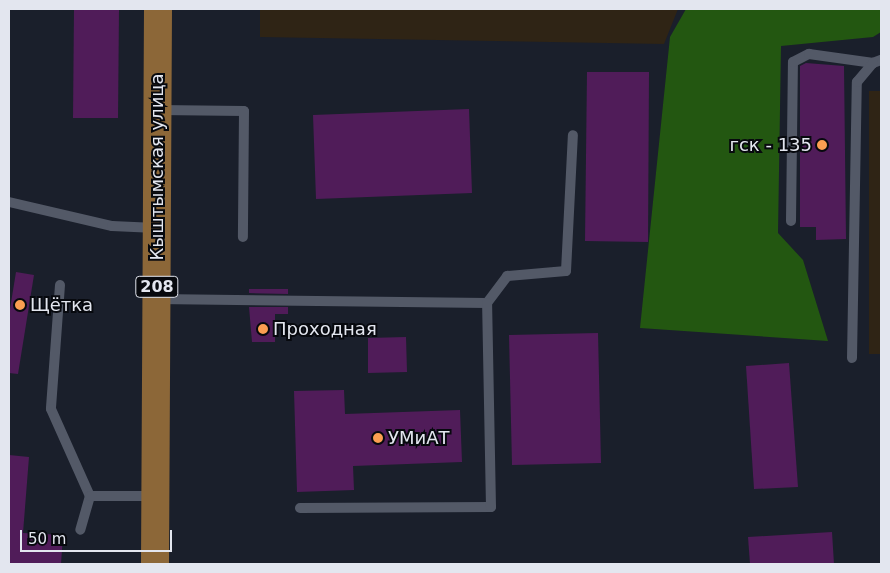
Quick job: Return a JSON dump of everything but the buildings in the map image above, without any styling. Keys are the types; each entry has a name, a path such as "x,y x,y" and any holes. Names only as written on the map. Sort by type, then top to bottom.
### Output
{"main road":[{"name":"Кыштымская улица","path":"155,564 158,9"}],"lane":[{"path":"791,221 793,62 809,54 877,61"},
{"path":"852,358 857,82 877,61"},
{"path":"158,110 244,111 244,238"},
{"path":"300,508 491,506 487,303 507,276 566,271 573,135"},
{"path":"9,202 112,226 157,228"},
{"path":"60,285 51,409 90,496 80,530"},
{"path":"156,299 487,303"},
{"path":"90,496 154,496"}],"shaded area":[{"path":"260,9 678,9 664,44 260,37"},
{"path":"869,91 881,91 881,354 869,354"}],"green space":[{"path":"686,9 881,9 881,32 873,37 781,46 778,233 803,260 828,341 640,328 670,37"}],"place":[{"name":"гск - 135","path":"822,145"},
{"name":"Щётка","path":"20,305"},
{"name":"Проходная","path":"263,329"},
{"name":"УМиАТ","path":"378,438"}]}
